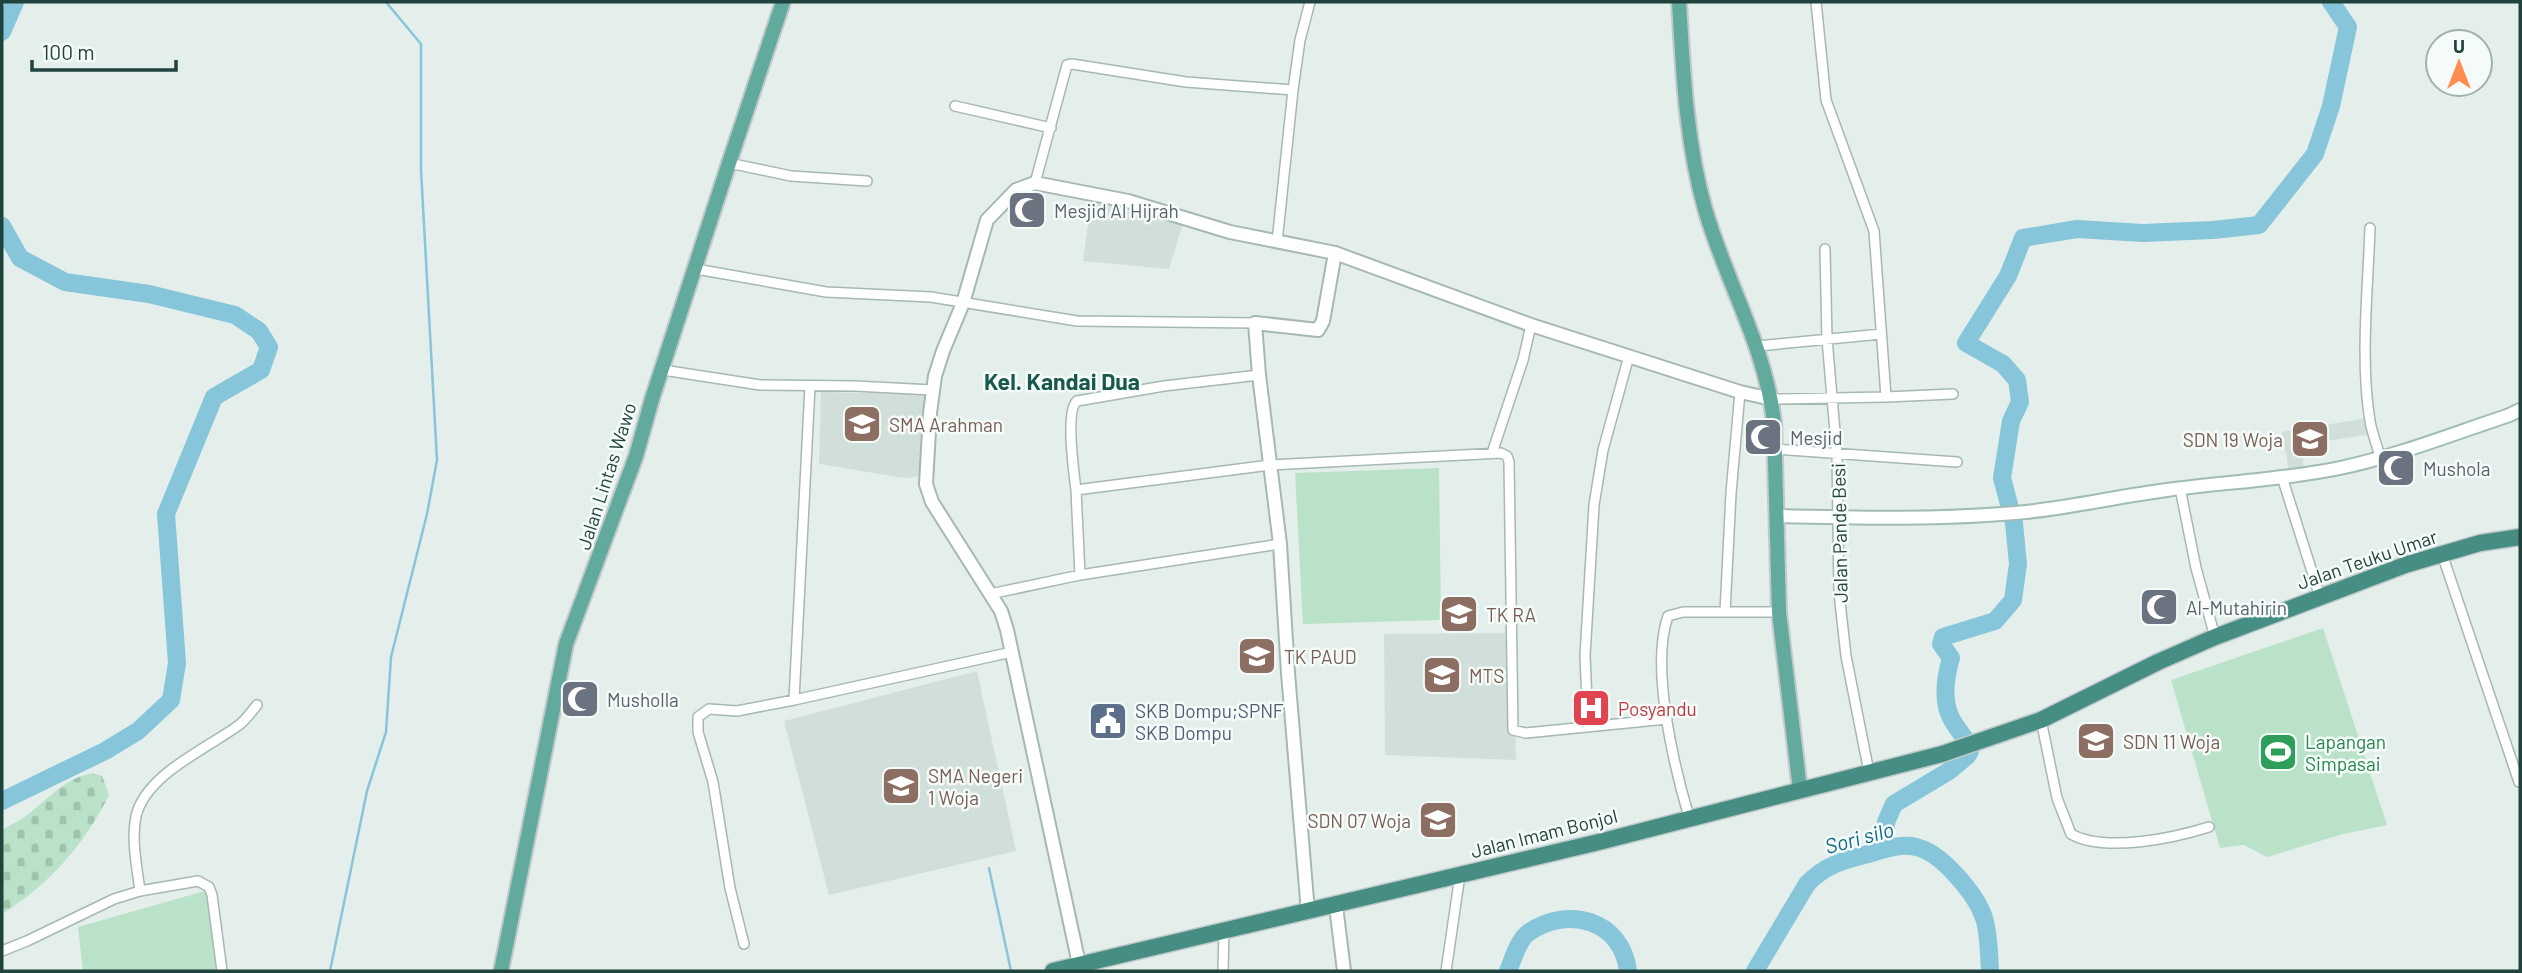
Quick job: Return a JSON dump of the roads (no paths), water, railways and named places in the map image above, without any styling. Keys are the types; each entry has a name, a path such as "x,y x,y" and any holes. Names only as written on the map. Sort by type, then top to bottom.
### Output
{"highway":[{"name":"Jalan Teuku Umar","path":"2041,720 2158,662 2320,597 2405,565 2480,544 2520,537"},
{"name":"Jalan Imam Bonjol","path":"1053,971 1598,842 1942,754 2041,720"}],"main road":[{"name":"Jalan Lintas Wawo","path":"501,971 566,644 628,479 783,2"},
{"path":"1679,2 1685,90 1695,169 1705,210 1758,346 1772,398 1779,611 1800,790"}],"street":[{"path":"1277,242 1293,90 1300,40 1310,2"},
{"path":"1816,2 1826,100 1874,231 1886,397"},
{"path":"1035,183 1065,67 1069,64 1186,82 1293,90"},
{"path":"955,106 1051,128"},
{"path":"729,163 790,176 867,181"},
{"path":"1082,966 1001,611 932,502 926,484 932,390 943,351 963,303 987,220 1016,190 1035,183 1128,201 1220,229 1335,253 1531,325 1740,392 1772,398 1953,394"},
{"path":"2370,228 2367,394 2380,457"},
{"name":"Jalan Pande Besi","path":"1825,249 1828,339 1838,455 1839,593 1846,656 1869,772"},
{"path":"696,269 826,292 909,295 1077,321 1255,323 1318,330 1323,321 1335,253"},
{"path":"1255,323 1280,544 1308,912"},
{"path":"1492,453 1523,360 1531,325"},
{"path":"1758,346 1881,334"},
{"path":"1591,726 1585,656 1594,505 1603,450 1629,356"},
{"path":"663,370 761,385 932,390"},
{"path":"1080,575 1072,457 1072,409 1077,401 1164,386 1259,375"},
{"path":"794,701 810,386"},
{"path":"1725,612 1731,493 1740,392"},
{"path":"1777,516 1917,517 2003,514 2180,488 2281,477 2340,468 2380,457 2520,410"},
{"path":"1774,449 1957,462"},
{"path":"1076,490 1270,465 1505,454 1509,459 1514,732 1667,719"},
{"path":"2281,477 2320,597"},
{"path":"2180,488 2196,568 2215,638"},
{"path":"990,594 1080,575 1280,544"},
{"path":"2442,554 2519,782"},
{"path":"1689,817 1667,719 1663,653 1668,616 1683,612 1779,611"},
{"path":"744,944 727,875 713,782 698,732 698,717 709,709 737,710 794,701 1012,652"},
{"path":"140,891 135,832 136,815 145,797 177,765 242,723 257,705"},
{"path":"2041,720 2057,798 2071,834 2086,840 2122,842 2166,838 2209,827"},
{"path":"1446,971 1460,875"},
{"path":"2,951 114,899 140,891 198,881 209,887 222,971"},
{"path":"1336,906 1344,971"},
{"path":"1223,971 1224,931"}],"waterway":[{"path":"2,32 15,2"},
{"path":"330,971 367,791 386,732 391,657 427,514 437,460 421,170 421,44 386,2"},
{"path":"1885,849 1886,822 1894,804 1949,771 1970,751 1948,711 1946,688 1951,658 1941,644 1943,637 1995,621 2013,600 2018,564 2014,523 2002,478 2011,421 2020,402 2017,380 2003,364 1966,343 2008,276 2023,238 2077,229 2143,233 2259,225 2315,154 2331,106 2348,27 2331,2"},
{"path":"2,226 20,258 65,282 149,294 235,315 259,331 269,347 261,370 214,397 166,514 177,663 171,700 138,731 105,751 2,801"},
{"name":"Sori silo","path":"1755,971 1807,884 1814,878 1843,861 1904,846 1916,847 1936,857 1956,875 1974,897 1986,924 1990,971"},
{"path":"989,868 1011,971"},
{"name":"Sori silo","path":"1508,971 1524,936 1544,925 1576,919 1591,922 1604,929 1624,954 1628,971"}],"place":[{"name":"Mesjid Al Hijrah","path":"1027,210"},
{"name":"SMA Arahman","path":"862,424"},
{"name":"Mesjid","path":"1763,437"},
{"name":"SDN 19 Woja","path":"2310,439"},
{"name":"Mushola","path":"2396,468"},
{"name":"Al-Mutahirin","path":"2159,607"},
{"name":"TK RA","path":"1459,614"},
{"name":"TK PAUD","path":"1257,656"},
{"name":"MTS","path":"1442,675"},
{"name":"Musholla","path":"580,699"},
{"name":"Posyandu","path":"1591,708"},
{"name":"SKB Dompu;SPNF SKB Dompu","path":"1108,721"},
{"name":"SDN 11 Woja","path":"2096,741"},
{"name":"Lapangan Simpasai","path":"2278,752"},
{"name":"SMA Negeri 1 Woja","path":"901,786"},
{"name":"SDN 07 Woja","path":"1438,820"}],"district":[{"name":"Kel. Kandai Dua","path":"1062,381"}]}
